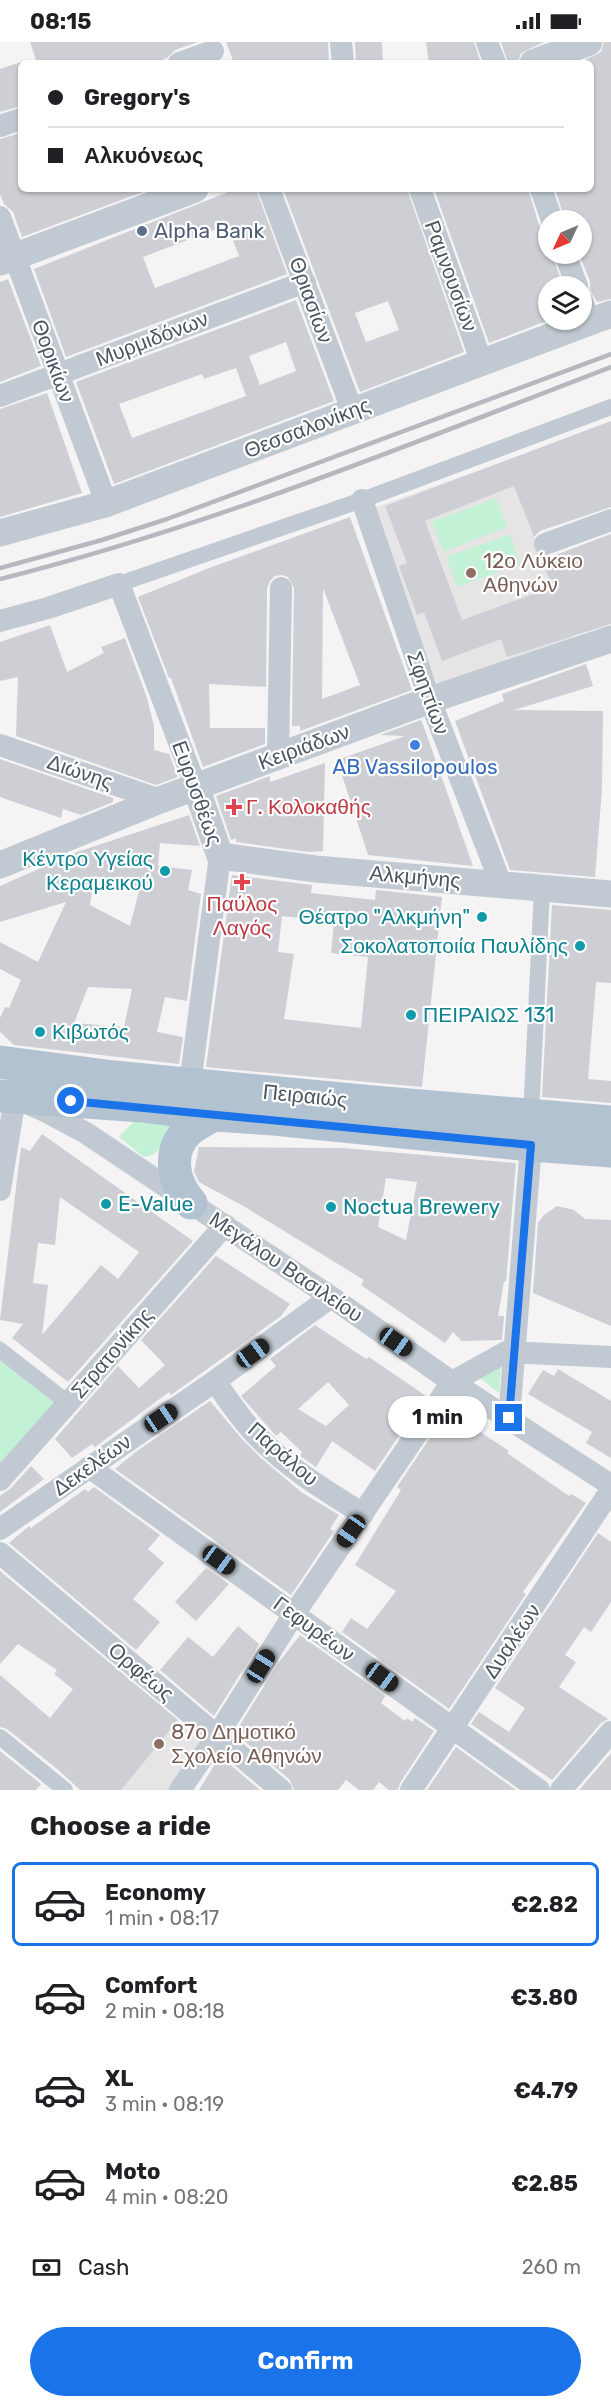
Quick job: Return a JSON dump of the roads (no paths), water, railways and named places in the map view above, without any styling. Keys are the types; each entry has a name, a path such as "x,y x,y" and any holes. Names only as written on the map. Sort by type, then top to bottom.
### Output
{"main road":[{"name":"Πειραιώς","path":"3,1060 114,1077 190,1084 531,1130 611,1151"},
{"name":"Πειραιώς","path":"7,1097 142,1106 213,1115 285,1120 531,1130 611,1122"},
{"path":"191,1203 181,1192 174,1169 177,1147 187,1131 213,1115"}],"street":[{"path":"341,42 343,60"},
{"path":"487,42 494,60"},
{"path":"541,60 590,42"},
{"path":"188,60 213,52"},
{"path":"0,126 18,120"},
{"path":"8,259 187,192"},
{"name":"Θριασίων","path":"270,192 352,410"},
{"name":"Ραμνουσίων","path":"421,192 482,363"},
{"path":"542,192 548,210"},
{"name":"Θορικίων","path":"0,217 8,259 57,375 105,504"},
{"name":"Μυρμιδόνων","path":"0,396 305,282"},
{"name":"Θεσσαλονίκης","path":"0,533 105,504 482,363 594,313"},
{"path":"0,621 48,608 362,500 611,407"},
{"name":"Σφηττίων","path":"362,500 430,700 501,884"},
{"path":"545,544 611,520"},
{"name":"Ευρυσθέως","path":"119,584 220,856 190,1084"},
{"path":"278,756 281,588"},
{"name":"Κειριάδων","path":"0,865 160,800 278,756 430,700 611,639"},
{"name":"Διώνης","path":"0,745 160,800"},
{"name":"Αλκμήνης","path":"220,856 316,869 611,894"},
{"path":"611,878 611,894"},
{"path":"509,1418 531,1130 542,888"},
{"path":"0,1190 7,1097"},
{"name":"Μεγάλου Βασιλείου","path":"7,1097 47,1112 86,1133 611,1488"},
{"name":"Στρατονίκης","path":"0,1480 225,1225"},
{"name":"Δεκελέων","path":"0,1529 215,1381 331,1297"},
{"path":"0,1350 68,1403"},
{"path":"180,1790 294,1614 453,1382 506,1352 611,1357"},
{"name":"Παράλου","path":"215,1381 234,1409 258,1437 315,1484 363,1514"},
{"name":"Γεφυρέων","path":"89,1467 539,1790"},
{"name":"Δυαλέων","path":"411,1790 611,1488"},
{"name":"Ορφέως","path":"0,1553 281,1790"},
{"path":"561,1790 611,1732"},
{"path":"0,1737 64,1790"}],"railway":[{"path":"0,568 102,540 167,519 611,354"},
{"path":"0,579 155,535 232,509 384,454 611,367"}],"place":[{"name":"Alpha Bank","path":"142,231"},
{"name":"12ο Λύκειο Αθηνών","path":"471,573"},
{"name":"AB Vassilopoulos","path":"415,745"},
{"name":"Γ. Κολοκαθής","path":"234,807"},
{"name":"Κέντρο Υγείας Κεραμεικού","path":"165,871"},
{"name":"Παύλος Λαγός","path":"242,882"},
{"name":"Θέατρο \"Αλκμήνη\"","path":"482,917"},
{"name":"Σοκολατοποιία Παυλίδης","path":"580,946"},
{"name":"ΠΕΙΡΑΙΩΣ 131","path":"411,1015"},
{"name":"Κιβωτός","path":"40,1032"},
{"name":"E-Value","path":"106,1204"},
{"name":"Noctua Brewery","path":"331,1207"},
{"name":"87ο Δημοτικό Σχολείο Αθηνών","path":"159,1744"}]}
